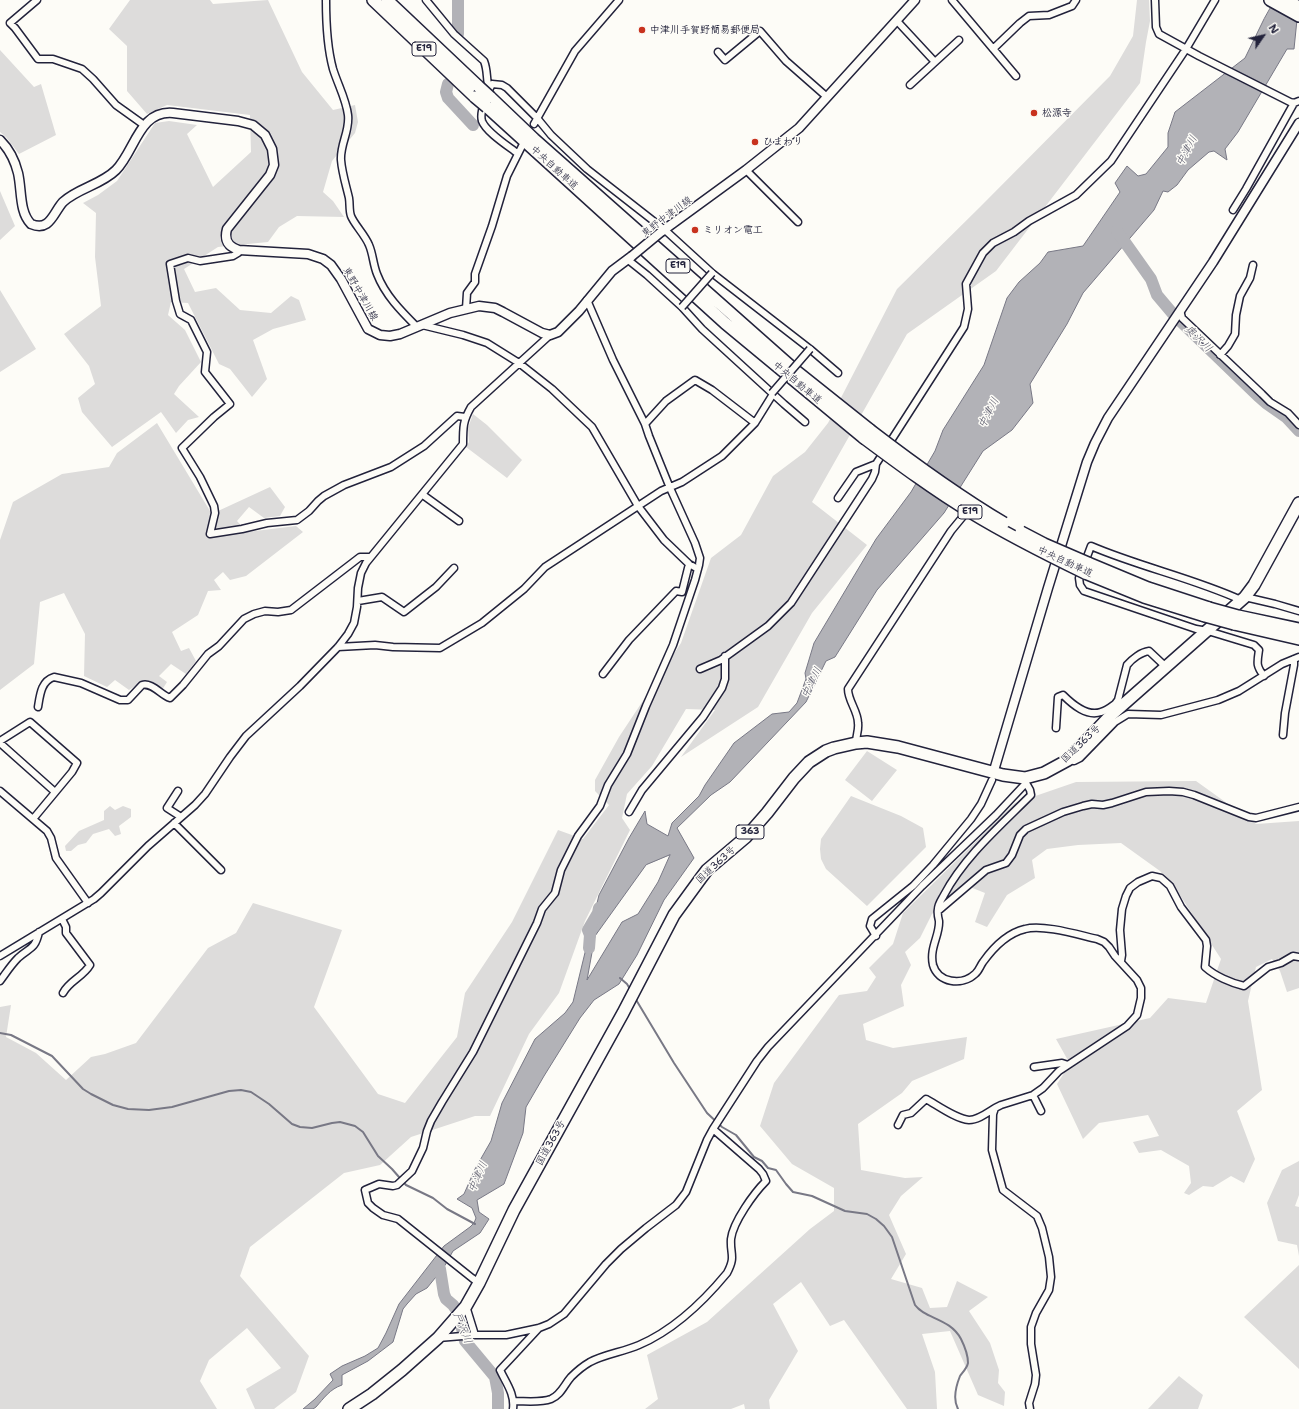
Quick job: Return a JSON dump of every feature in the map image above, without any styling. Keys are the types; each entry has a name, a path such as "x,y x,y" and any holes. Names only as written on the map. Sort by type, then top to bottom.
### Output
{"highway":[{"name":"中央自動車道","path":"373,0 476,91 489,98 867,434 976,506 1086,568 1148,588 1207,612 1299,639"},
{"name":"中央自動車道","path":"387,0 476,91"},
{"path":"1270,0 1299,16"},
{"path":"1286,0 1299,7"},
{"name":"国道363号","path":"349,1409 390,1380 438,1338 466,1306 476,1281 623,1013 674,915 693,887 707,870 746,837 809,762 826,751 856,742 881,744 1026,780 1044,773 1068,760 1117,706 1166,667 1243,599 1254,585 1299,503"},
{"name":"中央自動車道","path":"1236,620 1299,629"}],"main road":[{"name":"東野中津川線","path":"239,250 308,254 327,261 335,270 348,291 365,324 371,331 380,335 390,336 420,326 450,313 479,306 495,308 542,333 550,335 558,332 580,311 587,300 612,271 799,128 915,0"},
{"path":"0,140 10,153 16,166 25,215 32,224 41,226 50,221 58,209 69,198 109,177 121,163 144,126 156,115 167,112 253,125 265,134 274,154 273,170 267,180 233,220 226,233 226,241 228,244 239,250"},
{"path":"995,767 1048,588 1087,462 1095,443 1108,418 1242,215 1299,123"}],"street":[{"path":"37,0 10,24 15,28 38,59 52,59 82,69 116,105 144,126"},
{"path":"326,0 326,30 329,51 335,76 344,98 348,114 348,128 340,154 342,173 349,200 351,217 370,246 376,273 384,288 395,304 420,326 463,335 487,343 519,363 552,389 592,428 638,506 664,540 689,564 698,569"},
{"path":"426,0 454,34 484,61 487,67 486,80 489,98"},
{"path":"534,124 575,51 619,0"},
{"path":"952,0 1016,76"},
{"path":"993,49 1029,16 1049,15 1072,6 1076,0"},
{"path":"1154,0 1156,27 1159,34 1199,56 1294,102 1233,210"},
{"path":"700,669 709,666 725,656 768,626 791,604 872,479 876,464 964,327 968,309 966,284 983,253 994,243 1014,232 1029,221 1076,195 1111,161 1186,49 1215,0"},
{"path":"897,21 935,62"},
{"path":"718,52 725,60 760,31 786,61 827,97"},
{"path":"910,85 959,40"},
{"path":"517,153 491,132 482,121 482,111 489,98 492,84 507,88 537,118 551,135 587,169 712,273 838,372"},
{"path":"466,309 467,293 475,282 475,274 492,226 507,176 517,153 522,146"},
{"path":"746,170 798,222"},
{"path":"239,250 238,253 233,256 200,262 188,258 170,264 176,301 180,314 191,320 207,352 205,372 230,404 214,417 182,448 200,477 214,506 215,513 210,534 267,523 297,520 309,511 324,496 344,485 391,467 424,446 457,416 465,418"},
{"path":"630,258 682,307 702,329 805,422"},
{"path":"1220,354 1228,346 1235,334 1236,314 1240,296 1250,278 1253,265"},
{"path":"682,307 712,273"},
{"path":"476,1281 398,1219 383,1215 373,1208 368,1202 365,1190 379,1184 393,1186 397,1185 412,1171 423,1148 427,1131 432,1121 473,1052 537,923 542,909 555,893 565,860 586,824 600,806 608,785 627,754 672,645 698,569 700,558 695,543 648,436 646,424 613,360 605,338 587,300"},
{"path":"1179,311 1182,318 1270,402 1288,413 1299,425"},
{"path":"0,956 88,903 101,893 148,846 181,818 205,794 246,736 300,686 338,647 354,623 361,573 370,557 423,495 463,444 463,427 465,418 472,407 550,335"},
{"path":"338,647 375,645 440,648 482,623 524,589 545,567 661,491 670,488 693,475 722,456 754,423 773,394 810,349"},
{"path":"646,424 666,401 695,380 712,390 754,423"},
{"path":"838,498 856,472 876,464"},
{"path":"423,495 460,521"},
{"path":"856,742 858,724 848,695 848,689 951,531 966,514"},
{"path":"1264,676 1258,668 1257,663 1259,650 1254,645 1208,631 1196,629 1084,591 1080,585 1080,578 1091,546 1114,556 1196,582 1243,599 1275,604 1299,611"},
{"path":"38,707 40,693 44,684 50,678 54,677 81,683 120,700 128,700 145,684 170,698 183,685 208,654 219,646 244,619 265,611 278,612 291,610 360,557 370,557"},
{"path":"603,674 629,640 676,591 682,592 689,564"},
{"path":"358,601 382,597 404,612 436,587 454,568"},
{"path":"1056,728 1058,697 1064,694 1071,703 1080,709 1092,713 1102,712 1117,706 1127,665 1130,661 1144,652 1149,651 1166,667"},
{"path":"629,812 642,790 703,717 719,694 725,679 725,656"},
{"path":"1068,760 1074,761 1080,758 1116,722 1128,714 1161,715 1218,700 1239,691 1282,664 1296,658"},
{"path":"1283,735 1285,713 1296,658"},
{"path":"33,819 72,772 77,763 30,722 0,742 55,792"},
{"path":"876,936 870,926 872,919 913,886 933,865 971,819 981,804 992,780"},
{"path":"438,1338 475,1335 506,1335 538,1328 549,1324 564,1314 606,1264 621,1249 676,1205 686,1192 713,1129 757,1061 768,1047 876,936 922,886 996,815 1026,780 1031,795 979,846 949,885 939,905 939,924 932,954 935,970 938,975 945,980 962,981 971,977 979,970 987,957 1004,940 1020,931 1030,928 1052,930 1097,939 1110,947 1115,956 1121,961 1141,988 1141,998 1137,1015 1127,1026 1059,1071 1044,1088 1033,1095 1001,1105 986,1114 969,1120 961,1118 926,1099 911,1113 903,1116 898,1125"},
{"path":"938,911 986,870 1006,863 1012,855 1020,835 1026,828 1063,812 1083,806 1112,803 1155,790 1183,792 1194,795 1249,817 1256,818 1299,807"},
{"path":"0,791 47,831 56,858 88,903"},
{"path":"178,791 167,808 181,818"},
{"path":"174,823 221,870"},
{"path":"1121,961 1120,930 1122,908 1126,896 1130,888 1138,882 1152,876 1161,878 1170,886 1181,907 1206,940 1207,946 1205,967 1210,971 1238,985 1244,986 1268,967 1281,963 1293,956 1299,957"},
{"path":"62,919 66,927 66,933 90,965 86,972 66,988 63,993"},
{"path":"0,981 18,958 33,947 37,942 39,932"},
{"path":"1034,1067 1062,1063 1068,1065"},
{"path":"1033,1095 1041,1111"},
{"path":"995,1108 993,1114 992,1150 1003,1190 1037,1216 1044,1234 1049,1258 1051,1277 1049,1290 1036,1313 1031,1327 1031,1344 1036,1375 1035,1384 1029,1403 1030,1409"},
{"path":"514,1401 541,1401 550,1399 557,1395 579,1369 590,1362 626,1350 658,1336 686,1314 727,1273 733,1256 731,1240 734,1230 750,1199 766,1181 759,1169 713,1129"},
{"path":"466,1306 475,1335"},
{"path":"513,1409 514,1401 509,1386 500,1370 538,1328"}],"shaded area":[{"path":"130,0 210,0 213,4 268,0 302,72 333,110 355,105 358,122 355,133 332,161 323,192 333,201 344,217 297,216 279,227 268,242 218,247 184,269 195,292 216,288 240,310 271,313 291,296 299,300 306,320 273,329 253,340 267,379 252,397 230,369 219,364 188,303 171,302 168,315 185,330 201,362 179,386 174,394 199,417 188,420 176,433 161,412 112,447 82,412 78,398 95,384 89,366 64,334 101,306 95,257 96,213 83,203 98,195 117,181 155,123 169,121 197,125 187,134 213,187 251,152 250,115 167,105 147,114 127,91 127,46 109,29"},
{"path":"1137,0 1149,0 1150,21 1140,83 996,271 907,334 812,502 867,545 812,613 758,707 681,757 715,710 686,709 652,766 627,794 622,818 630,830 585,921 559,993 529,1034 490,1116 475,1116 411,1137 380,1165 344,1173 250,1247 240,1276 309,1356 296,1392 274,1409 255,1409 246,1389 281,1368 247,1328 209,1360 200,1381 217,1409 0,1409 0,1007 11,1005 6,1037 36,1053 66,1080 91,1057 105,1054 136,1043 208,948 236,933 253,903 342,930 314,1007 378,1094 405,1103 457,1037 465,993 512,922 558,830 583,839 609,805 595,791 595,780 619,737 681,643 711,558 741,535 773,476 805,452 828,423 897,289 1110,76 1133,36"},
{"path":"0,50 34,87 41,84 56,135 19,154 6,137 0,132"},
{"path":"0,191 15,226 0,240"},
{"path":"0,290 36,349 0,372"},
{"path":"473,414 487,425 522,460 507,478 466,447 469,442 468,428"},
{"path":"157,423 216,521 218,511 270,487 285,507 280,516 264,518 249,507 237,521 247,532 296,526 303,532 246,576 230,580 223,572 214,580 221,590 208,591 198,615 172,632 181,651 189,648 196,661 186,674 171,664 159,676 167,682 162,690 149,680 141,682 129,690 115,680 107,687 84,676 85,634 64,593 40,602 34,664 0,690 0,540 13,502 62,474 109,467 117,453"},
{"path":"867,751 897,770 872,801 845,780"},
{"path":"1196,781 1256,824 1299,821 1299,988 1287,992 1280,971 1272,959 1256,967 1248,1001 1262,1090 1237,1111 1255,1159 1244,1183 1231,1176 1213,1187 1203,1186 1189,1195 1184,1193 1191,1183 1189,1166 1161,1150 1139,1153 1133,1142 1159,1136 1148,1115 1099,1123 1083,1139 1057,1084 1070,1064 1056,1039 1150,1018 1168,998 1206,1003 1221,959 1176,889 1160,871 1121,843 1078,845 1047,849 1032,860 1035,878 1007,895 987,927 975,922 985,893 965,885 932,914 920,938 905,952 911,965 901,985 904,1006 863,1024 866,1040 893,1048 967,1037 964,1059 912,1081 902,1093 858,1124 861,1170 905,1178 923,1177 901,1196 889,1215 906,1254 891,1279 922,1288 930,1308 947,1307 957,1281 988,1297 969,1311 990,1343 999,1370 998,1383 1005,1392 1004,1406 978,1395 950,1331 922,1334 935,1372 937,1409 907,1409 844,1320 830,1326 801,1282 773,1304 798,1351 769,1400 770,1409 745,1409 744,1404 731,1409 645,1409 658,1399 647,1355 707,1322 810,1229 834,1211 834,1188 792,1164 760,1126 774,1083 839,995 867,991 876,977 869,968 893,944 903,913 1015,803 1076,782"},
{"path":"851,796 901,816 923,828 926,847 867,906 826,869 821,859 821,839"},
{"path":"110,806 115,810 123,806 131,809 131,817 119,826 121,834 115,836 109,829 93,834 86,843 78,845 71,851 66,851 65,846 79,831 104,820 104,811"},
{"path":"1299,1161 1299,1195 1295,1206 1299,1207 1299,1256 1297,1245 1278,1241 1267,1203 1282,1170"},
{"path":"1299,1265 1299,1369 1244,1317"},
{"path":"1179,1376 1203,1395 1198,1409 1148,1409"}],"water":[{"path":"1275,0 1299,0 1294,49 1287,49 1238,132 1225,149 1227,160 1214,151 1209,152 1188,170 1177,185 1168,192 1163,191 1154,210 1083,293 1067,324 1030,384 1033,403 1012,430 983,451 944,513 877,590 835,657 826,661 806,702 730,782 711,795 677,828 694,858 664,900 637,955 619,984 594,1000 580,1018 526,1107 523,1133 504,1184 477,1200 479,1212 489,1219 480,1233 453,1251 444,1267 427,1288 416,1294 403,1309 393,1342 368,1361 342,1375 342,1385 331,1391 316,1407 313,1409 303,1409 333,1380 330,1374 342,1366 365,1356 378,1348 399,1304 444,1246 474,1223 476,1218 472,1208 457,1199 464,1194 475,1169 491,1141 502,1103 535,1039 565,1013 573,1002 599,895 645,811 647,824 668,836 672,823 699,796 734,743 772,714 789,712 797,703 806,679 805,673 814,643 876,539 911,492 935,451 943,430 984,365 1007,298 1019,282 1040,263 1048,252 1083,246 1120,192 1115,183 1127,166 1138,176 1146,174 1168,147 1168,133 1175,112 1245,58","holes":["670,855 658,882 638,914 622,922 587,980 595,936 646,865"]}],"waterway":[{"path":"458,0 458,34"},
{"path":"448,84 446,92 448,98 473,125"},
{"name":"奥沢川","path":"1117,231 1151,279 1157,295 1173,314 1258,396 1286,417 1299,431"},
{"name":"中津川","path":"589,948 590,935 588,930 598,913 599,908"},
{"path":"620,978 630,989"},
{"path":"635,998 674,1063 707,1113 722,1127 736,1135 754,1157 762,1161 768,1168 776,1170 793,1192 812,1196 845,1211 867,1214 884,1226 892,1237 915,1305 919,1310 951,1327 961,1339 967,1354 968,1363 960,1376 956,1388 955,1397 958,1409"},
{"path":"0,1033 11,1035 52,1056 83,1089 113,1105 128,1109 149,1110 172,1107 229,1091 241,1090 251,1092 269,1104 292,1124 300,1127 312,1128 340,1122 355,1126 363,1132 378,1156 406,1185 433,1198 447,1209 475,1224"},
{"name":"戸沢川","path":"438,1265 444,1294 446,1299 458,1312 465,1341 495,1377 498,1393 498,1409"}],"place":[{"name":"中津川手賀野簡易郵便局","path":"642,30"},
{"name":"松源寺","path":"1034,113"},
{"name":"ひまわり","path":"755,142"},
{"name":"ミリオン電工","path":"695,230"}]}
